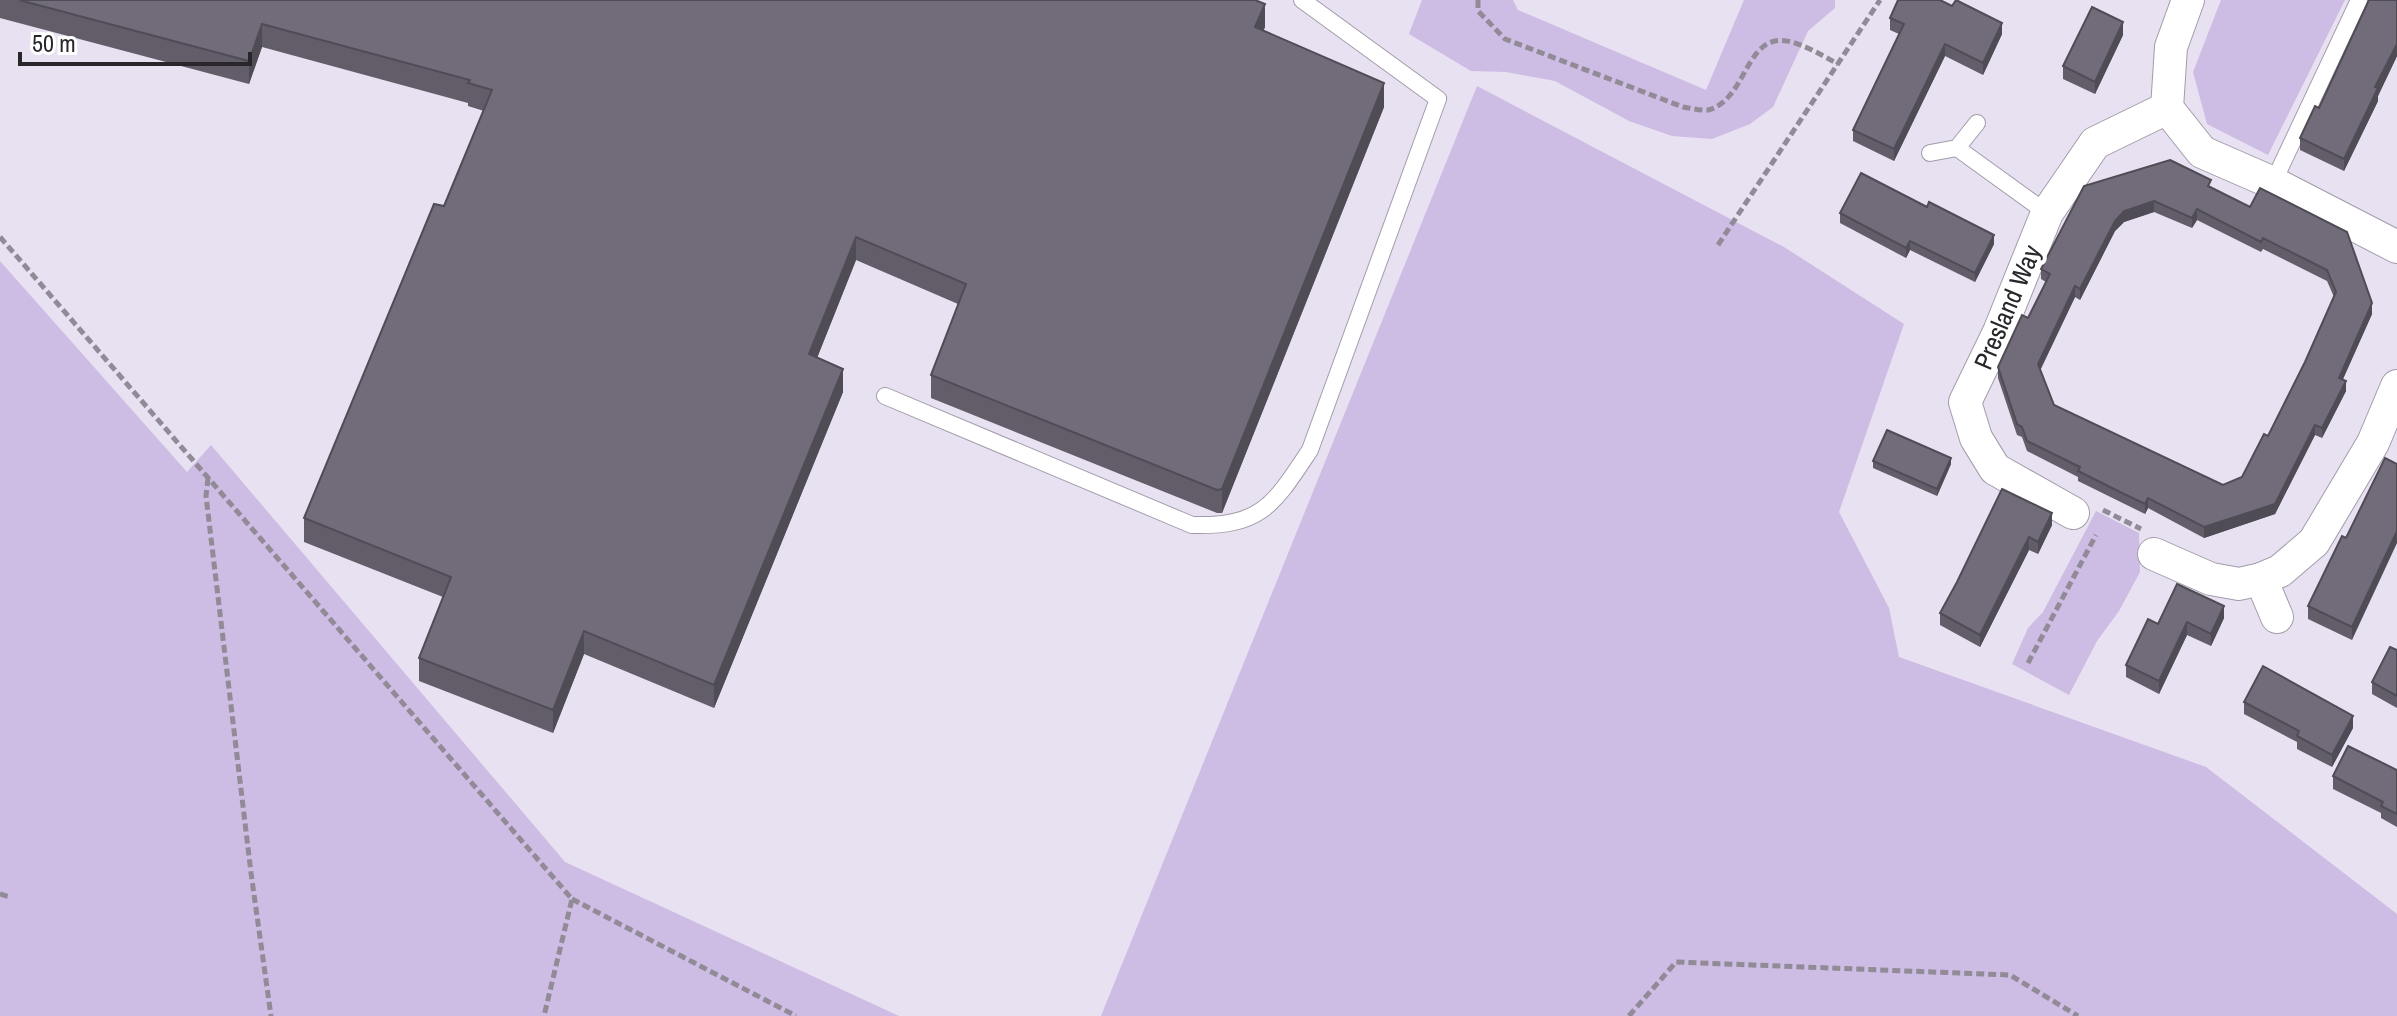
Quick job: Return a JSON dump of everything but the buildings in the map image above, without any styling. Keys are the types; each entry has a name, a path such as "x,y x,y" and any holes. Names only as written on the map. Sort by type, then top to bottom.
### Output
{"street":[{"path":"2188,0 2171,47 2167,108 2202,152 2273,183 2397,247"},
{"name":"Presland Way","path":"2073,513 1995,469 1976,438 1965,402 1999,332 2047,213 2095,143 2167,108"},
{"path":"2154,554 2211,579 2239,584 2280,571 2314,542 2385,448 2397,386"},
{"path":"2261,579 2277,617"}],"lane":[{"path":"885,396 1192,525 1221,526 1250,517 1276,500 1310,450 1438,99 1302,0"},
{"path":"2273,183 2359,0"},
{"path":"1930,153 1957,148 1977,123"},
{"path":"1957,148 2047,213"}],"path":[{"path":"1478,0 1478,11 1505,39 1683,107 1707,110 1731,96 1762,46 1777,40 1797,44 1838,64"},
{"path":"1718,245 1880,0"},
{"path":"0,237 572,899 796,1016"},
{"path":"208,478 206,496 271,1016"},
{"path":"2073,513 2086,502 2142,530 2154,554"},
{"path":"2028,663 2108,513"},
{"path":"0,894 10,897"},
{"path":"544,1016 572,899"},
{"path":"1629,1016 1676,962 2010,975 2078,1016"}],"shaded area":[{"path":"1422,0 1513,0 1518,10 1706,90 1744,0 1835,0 1835,8 1808,31 1773,107 1750,124 1712,139 1672,136 1629,121 1555,81 1506,72 1471,71 1409,34"},
{"path":"2221,0 2345,0 2268,155 2207,124 2193,72"},
{"path":"1477,86 1784,247 1904,324 1839,512 1889,608 1899,657 2206,767 2397,914 2397,1016 1101,1016"},
{"path":"0,261 187,472 211,445 565,862 899,1016 0,1016"},
{"path":"2096,511 2139,533 2140,572 2119,611 2097,641 2069,695 2012,664 2028,628 2043,612"}]}
